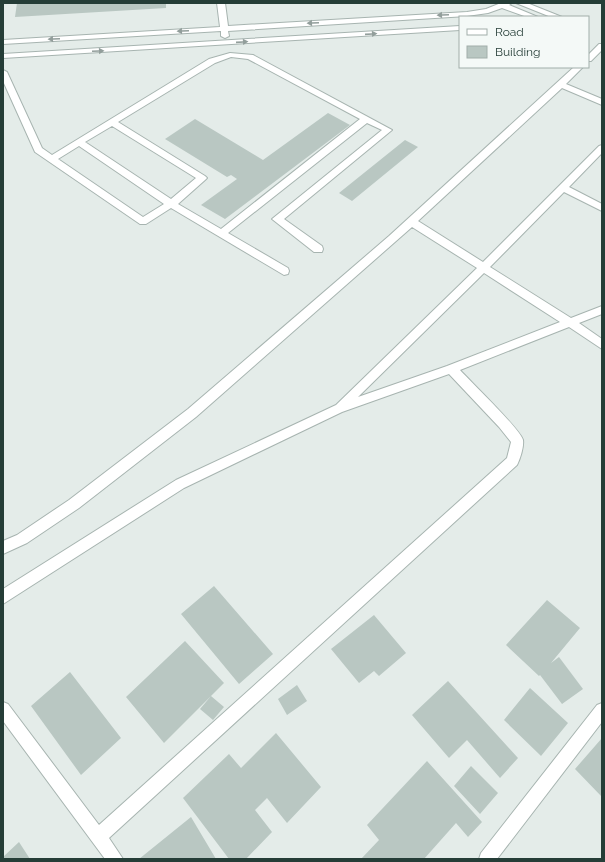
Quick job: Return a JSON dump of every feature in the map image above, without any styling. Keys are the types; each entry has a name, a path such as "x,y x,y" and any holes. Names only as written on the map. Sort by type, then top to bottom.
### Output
{"street":[{"path":"221,3 226,43"},
{"path":"520,3 556,16"},
{"path":"3,42 467,14 488,11 506,4 532,16"},
{"path":"3,56 459,28"},
{"path":"589,58 602,46"},
{"path":"52,159 212,61 230,55 250,57 388,130 277,219 318,249"},
{"path":"3,548 22,539 74,504 192,413 412,222 578,68"},
{"path":"3,72 38,150 143,222 171,204 202,178 112,122"},
{"path":"560,84 602,102"},
{"path":"221,234 366,119"},
{"path":"80,143 171,204 284,271"},
{"path":"338,409 483,268 602,148"},
{"path":"563,188 602,208"},
{"path":"412,222 571,323 602,345"},
{"path":"3,597 180,484 338,409 451,369 602,310"},
{"path":"99,836 513,461 517,441 503,423 451,369"},
{"path":"3,709 115,859"},
{"path":"487,859 602,710"}],"building":[{"path":"17,3 166,3 166,8 15,17"},
{"path":"328,113 350,125 225,219 201,205 237,179 231,175 227,177 165,139 195,119 263,160"},
{"path":"405,140 418,147 352,201 339,193"},
{"path":"214,586 273,654 239,684 181,614"},
{"path":"547,600 580,628 551,663 559,657 583,689 562,704 540,675 539,676 506,645"},
{"path":"374,615 406,653 379,676 374,671 359,683 331,649"},
{"path":"185,641 224,683 164,743 126,697"},
{"path":"70,672 121,738 81,775 31,706"},
{"path":"448,681 518,758 500,778 467,740 449,758 412,715"},
{"path":"297,685 307,701 287,715 278,699"},
{"path":"530,688 568,723 541,756 504,720"},
{"path":"211,696 224,707 213,720 200,709"},
{"path":"276,733 321,787 287,823 267,798 255,810 272,832 246,859 229,859 183,798 229,754 241,768"},
{"path":"602,738 602,797 575,769"},
{"path":"427,761 482,822 468,837 456,823 424,859 361,859 379,840 367,825"},
{"path":"471,766 498,793 480,814 454,786"},
{"path":"191,817 216,859 139,859"},
{"path":"19,842 30,859 3,859 3,857"}]}
